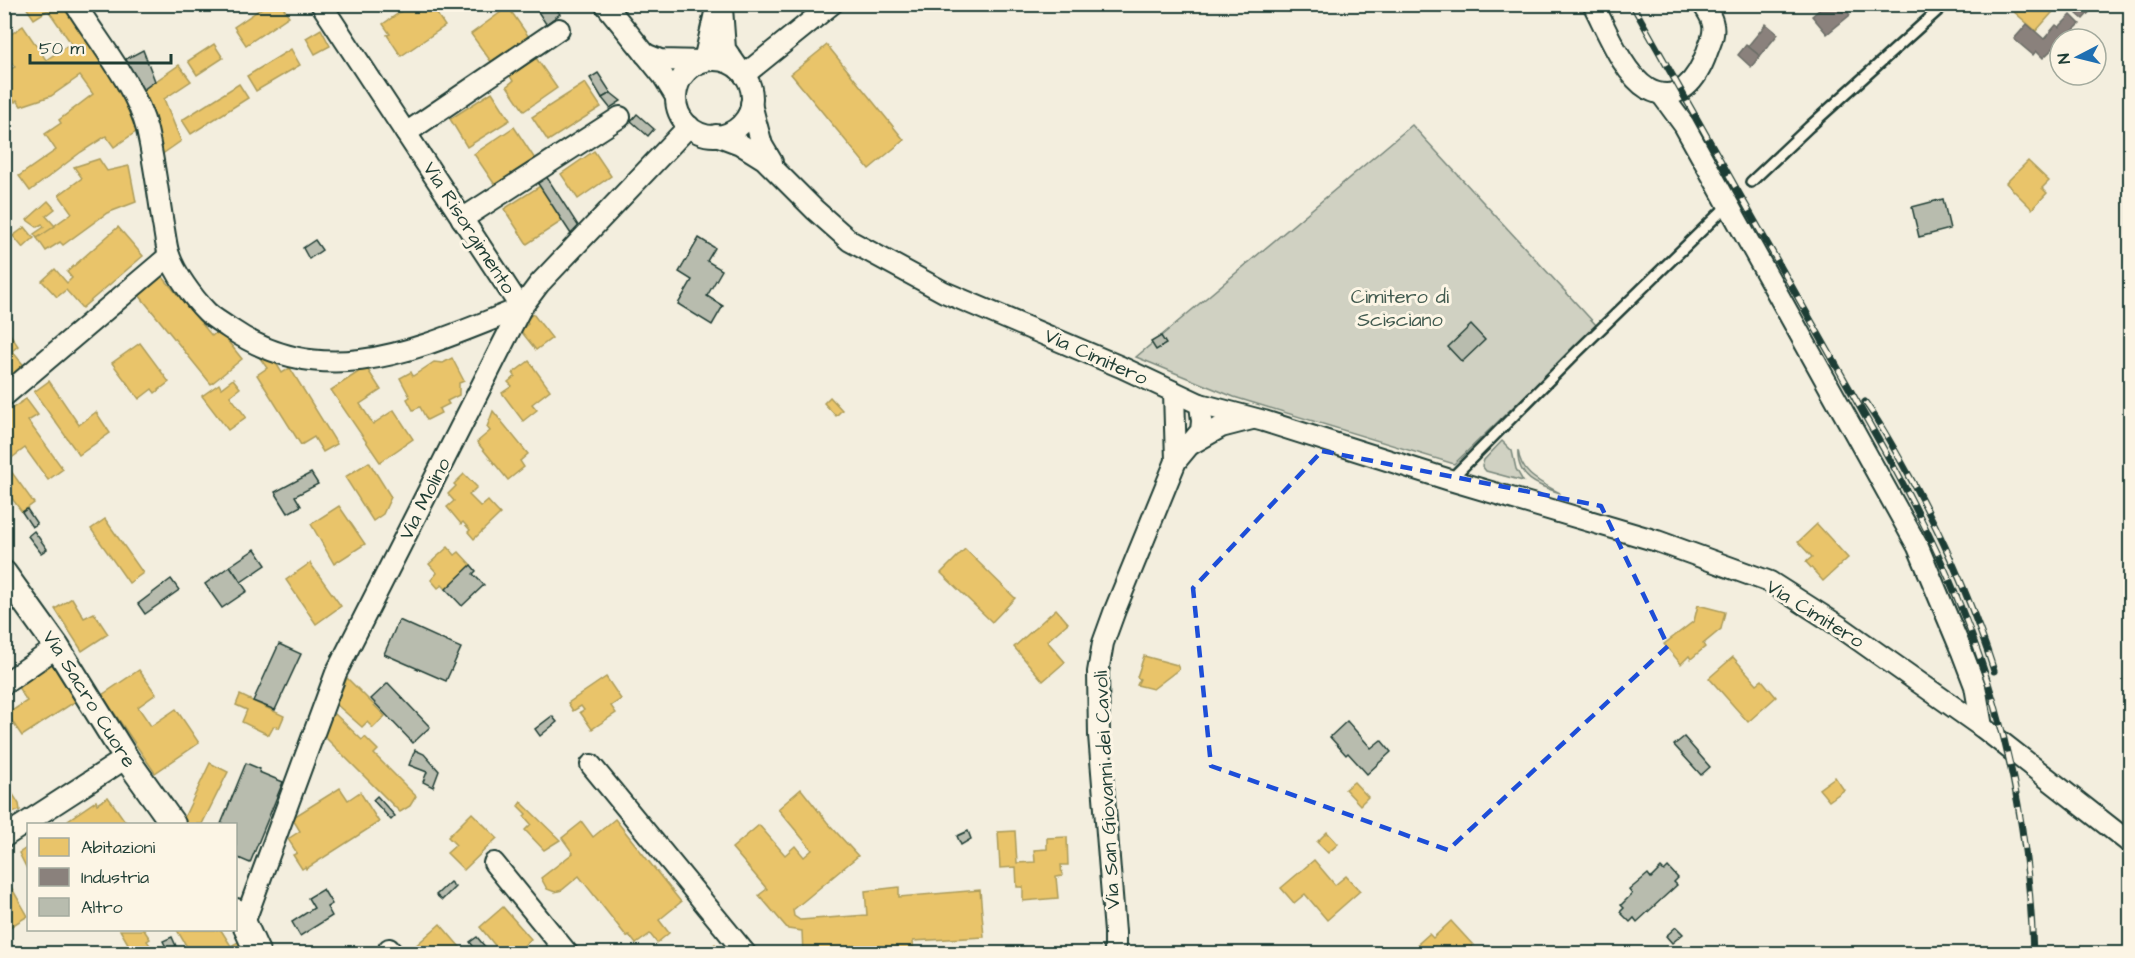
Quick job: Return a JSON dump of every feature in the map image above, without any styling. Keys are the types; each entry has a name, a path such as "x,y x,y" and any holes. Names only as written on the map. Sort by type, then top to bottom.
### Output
{"street":[{"name":"Via Risorgimento","path":"75,4 132,93 145,123 169,256 186,286 207,313 239,335 269,350 296,359 328,362 362,360 434,342 521,308 321,4"},
{"path":"605,4 663,76 676,97"},
{"path":"704,61 717,4"},
{"path":"722,4 725,49 751,92 751,104 762,145 777,169"},
{"path":"741,72 832,4"},
{"path":"1593,4 1632,74 1648,89 1662,95 1684,125 1731,202 1918,547 1972,678 1982,727"},
{"path":"1662,95 1682,89 1694,80 1702,68 1713,35 1710,15 1703,4"},
{"path":"406,133 559,29"},
{"path":"645,54 660,60 716,60 729,63 741,72"},
{"path":"704,61 692,66 683,74 678,85 676,97 683,121 704,134 728,133 739,126 751,104"},
{"path":"462,219 620,117"},
{"name":"Via Molino","path":"240,917 336,673 521,308 539,284 689,126"},
{"path":"716,135 751,149 777,169"},
{"name":"Via Cimitero","path":"777,169 815,210 850,241 944,292 1100,358 1200,404 1666,544 1770,582 1839,626 1982,727 2130,843"},
{"path":"4,396 169,256"},
{"name":"Via San Giovanni dei Cavoli","path":"1174,392 1176,462"},
{"name":"Via San Giovanni dei Cavoli","path":"1115,954 1099,735 1098,672 1103,643 1115,610 1176,462 1201,431 1200,404"},
{"name":"Via San Giovanni dei Cavoli","path":"1191,444 1221,427 1255,419"},
{"name":"Via Sacro Cuore","path":"4,573 57,647 126,758 172,823"},
{"path":"4,684 57,647"},
{"path":"4,837 126,758"},
{"path":"591,765 746,954"},
{"path":"494,863 568,954"},
{"path":"240,917 258,954"}],"lane":[{"path":"1751,182 1945,4"},
{"path":"1450,480 1731,202"}],"highlighted area":[{"path":"1322,451 1601,506 1668,646 1448,850 1211,766 1193,588"}],"green space":[{"name":"Cimitero di Scisciano","path":"1412,125 1597,326 1454,464 1234,397 1136,357"},
{"path":"1502,441 1512,451 1516,469 1523,481 1486,471 1482,466 1484,460"},
{"path":"1518,450 1527,472 1560,493 1537,484 1525,474 1518,460"}],"building: Abitazioni":[{"path":"24,4 67,4 129,93 143,127 114,147 106,136 30,191 19,176 56,150 45,134 93,94 80,76 51,96 21,106 17,100 15,102 4,87 4,72 15,67 8,58 4,60 4,39 23,26 46,60 71,43 48,10 34,19"},
{"path":"268,4 290,4 284,9 289,16 246,45 234,27"},
{"path":"412,4 422,4 425,9 431,5 445,26 401,56 387,35 390,34 383,24"},
{"path":"2005,4 2058,4 2059,5 2036,31"},
{"path":"508,7 529,37 492,63 471,34"},
{"path":"321,29 330,46 315,54 306,38"},
{"path":"214,44 223,58 197,75 188,61"},
{"path":"827,45 904,140 869,169 791,74"},
{"path":"291,49 300,65 256,91 247,76"},
{"path":"536,58 557,88 524,111 507,86 513,81 510,76"},
{"path":"179,65 191,81 164,99 181,141 161,155 159,137 140,92"},
{"path":"585,83 601,107 548,141 532,117"},
{"path":"239,84 248,98 191,134 182,120"},
{"path":"492,92 510,120 467,147 450,119"},
{"path":"514,127 535,159 495,185 474,154"},
{"path":"594,151 611,176 578,199 561,174"},
{"path":"99,159 107,171 129,166 136,202 107,213 63,245 60,242 46,251 37,238 72,213 59,195 82,178 74,167"},
{"path":"2028,161 2049,181 2042,188 2047,193 2032,209 2006,183"},
{"path":"540,186 562,221 527,244 504,209"},
{"path":"48,201 55,209 46,216 55,226 37,238 34,234 44,227 42,224 37,227 27,220"},
{"path":"25,227 34,238 23,248 13,236"},
{"path":"118,227 143,256 82,308 66,290 57,297 42,281 55,269 67,283 72,278 67,272"},
{"path":"162,276 212,336 219,330 242,359 211,384 139,295"},
{"path":"533,314 552,338 536,350 520,330 528,324 525,321"},
{"path":"4,325 18,346 12,351 26,368 4,386"},
{"path":"140,343 169,382 155,393 152,389 139,399 112,363"},
{"path":"255,351 276,363 282,373 290,368 337,444 323,452 314,437 301,445 257,375 267,368"},
{"path":"452,358 464,381 459,383 459,395 447,401 449,404 439,409 441,413 427,420 420,407 413,410 407,399 410,397 400,378 411,372 413,376 434,362 443,363"},
{"path":"529,361 550,390 532,404 537,410 523,421 502,393 512,386 508,382 515,376 513,373"},
{"path":"366,367 381,390 360,404 373,424 394,410 413,439 380,462 331,390"},
{"path":"233,379 240,388 230,396 246,417 228,430 202,396 219,384 221,388"},
{"path":"49,381 79,425 96,412 110,433 79,455 34,392"},
{"path":"830,397 842,410 836,416 824,403"},
{"path":"26,399 38,415 28,421 63,469 48,480 25,448 5,463 34,503 22,512 4,488 4,414"},
{"path":"493,411 528,454 520,461 524,467 508,480 477,442 490,431 487,427"},
{"path":"369,462 391,497 383,514 373,521 345,477"},
{"path":"464,474 477,487 469,495 481,507 488,501 500,514 474,539 468,532 470,530 463,522 461,524 447,507 454,501 448,494"},
{"path":"339,506 365,544 334,564 311,524"},
{"path":"105,519 143,573 129,583 91,529"},
{"path":"1817,524 1848,558 1823,581 1806,562 1812,557 1798,542"},
{"path":"448,547 455,555 459,552 471,565 446,589 442,585 438,588 431,580 437,573 429,564"},
{"path":"965,549 1015,598 992,622 941,573"},
{"path":"310,563 341,606 316,624 286,580"},
{"path":"72,598 84,618 94,613 108,634 82,651 55,609"},
{"path":"1698,605 1725,612 1721,629 1703,644 1705,647 1691,659 1689,656 1681,664 1664,644 1694,621"},
{"path":"1056,609 1068,623 1047,641 1065,662 1043,681 1014,647"},
{"path":"1144,656 1177,665 1179,669 1153,689 1137,685 1140,679 1137,677"},
{"path":"1733,657 1757,684 1762,680 1776,697 1748,722 1709,678"},
{"path":"51,662 76,701 22,736 7,714 27,701 16,684"},
{"path":"139,670 156,694 138,707 151,726 176,709 199,743 155,773 102,695"},
{"path":"606,677 621,699 611,706 616,713 592,729 580,712 584,710 581,706 573,711 568,703"},
{"path":"347,678 385,716 373,728 367,722 362,727 336,704"},
{"path":"240,695 284,716 279,728 274,726 269,735 242,722 247,710 236,705"},
{"path":"335,714 362,740 365,737 378,750 374,754 416,796 410,806 400,812 319,731"},
{"path":"210,763 228,772 202,823 182,822"},
{"path":"1835,777 1844,790 1829,801 1819,789"},
{"path":"4,780 19,804 20,810 4,813"},
{"path":"1354,782 1368,797 1360,805 1345,789"},
{"path":"340,788 348,800 360,792 379,822 306,869 305,867 302,869 293,855 297,853 288,839 300,831 292,818"},
{"path":"801,789 858,856 793,910 794,916 800,920 867,915 865,891 899,887 899,897 980,890 984,937 913,941 914,954 803,954 802,931 788,929 759,895 767,889 732,848 759,825 785,855 795,846 804,857 812,850 778,809"},
{"path":"108,797 126,823 70,823 68,820 96,801 97,804"},
{"path":"521,802 560,840 544,850 525,830 531,824 524,816 526,814 518,806"},
{"path":"472,813 497,838 464,870 447,853 456,845 448,837"},
{"path":"615,819 681,902 659,920 669,933 657,943 650,934 636,944 629,935 627,937 579,876 562,890 555,892 547,889 541,878 573,853 562,838 582,822 593,837"},
{"path":"1015,831 1017,863 1035,862 1034,850 1047,849 1047,838 1067,837 1068,865 1061,865 1062,876 1056,877 1058,898 1023,901 1023,887 1017,887 1016,867 1000,868 998,832"},
{"path":"1327,832 1338,844 1328,853 1317,842"},
{"path":"27,848 27,869 19,853"},
{"path":"1314,860 1335,885 1346,876 1360,891 1327,920 1305,894 1294,903 1281,888"},
{"path":"4,875 27,917 10,927 4,918"},
{"path":"503,907 531,939 515,954 502,954 480,927"},
{"path":"1451,921 1473,945 1464,954 1411,954 1410,951 1429,934 1433,938"},
{"path":"440,924 466,954 418,954 413,948"},
{"path":"121,931 145,931 150,939 147,941 152,948 143,954 134,954"},
{"path":"178,931 222,931 231,946 242,940 254,954 191,954"},
{"path":"715,944 723,954 703,954"}],"building: Industria":[{"path":"1826,4 1842,4 1850,15 1827,34 1812,16"},
{"path":"2085,4 2091,4 2094,7 2083,19 2077,14"},
{"path":"2071,15 2080,24 2077,27 2059,27"},
{"path":"1766,24 1778,34 1760,56 1748,46"},
{"path":"2027,24 2044,39 2048,34 2048,53 2043,58 2036,51 2033,55 2014,39"},
{"path":"1746,45 1760,56 1751,67 1738,55"}],"building: Altro":[{"path":"533,4 553,4 560,14 546,24"},
{"path":"143,50 155,81 140,92 126,59"},
{"path":"598,73 611,93 602,98 590,78"},
{"path":"611,93 621,101 610,108 602,98"},
{"path":"637,114 654,129 648,136 631,121"},
{"path":"546,176 581,230 573,237 537,182"},
{"path":"1943,199 1950,229 1919,237 1912,207"},
{"path":"699,238 715,248 707,261 722,270 707,296 723,306 712,325 678,304 692,280 679,272"},
{"path":"315,240 322,250 309,259 303,248"},
{"path":"1471,325 1485,340 1462,362 1448,347"},
{"path":"1161,336 1166,344 1156,350 1151,342"},
{"path":"311,473 318,484 295,496 301,506 288,513 275,492"},
{"path":"27,509 37,524 32,527 22,512"},
{"path":"34,531 47,549 41,553 28,536"},
{"path":"255,549 266,565 241,582 230,566"},
{"path":"471,565 476,571 473,574 484,585 462,606 446,589"},
{"path":"230,566 247,591 222,608 205,584"},
{"path":"171,579 179,590 145,614 138,604"},
{"path":"399,620 461,648 446,681 384,654"},
{"path":"279,644 301,654 275,710 253,701"},
{"path":"388,683 430,727 413,743 371,699"},
{"path":"552,716 557,722 540,736 535,729"},
{"path":"1347,721 1371,748 1381,740 1391,752 1367,774 1330,737"},
{"path":"1684,737 1710,767 1701,775 1674,745"},
{"path":"415,750 424,754 439,771 433,787 423,782 427,772 409,765"},
{"path":"246,763 260,769 259,772 283,782 250,863 237,857 237,823 221,823"},
{"path":"377,796 395,816 391,820 373,800"},
{"path":"968,831 971,839 961,845 957,836"},
{"path":"1668,867 1678,878 1674,882 1677,885 1637,922 1634,918 1630,922 1620,912 1624,908 1621,905 1632,894 1629,890 1648,874 1651,878 1661,868 1664,871"},
{"path":"450,882 455,887 442,900 436,895"},
{"path":"323,889 332,904 327,907 332,916 300,936 292,922 314,908 308,898"},
{"path":"1676,927 1683,934 1672,943 1666,936"},
{"path":"172,937 176,946 168,951 163,941"},
{"path":"477,937 491,954 472,954 476,950 470,942"}],"railway":[{"path":"1632,4 1896,471 1953,587 1975,645 2010,764 2029,888 2033,954"},
{"path":"1865,402 1878,421 1936,527 1968,598 1994,671"}]}
